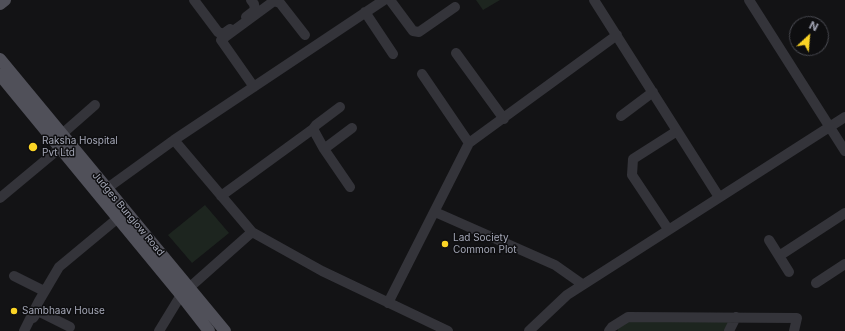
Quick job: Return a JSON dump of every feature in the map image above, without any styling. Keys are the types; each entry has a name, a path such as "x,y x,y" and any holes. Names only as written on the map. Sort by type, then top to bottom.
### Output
{"main road":[{"path":"0,4 5,0"},
{"name":"Judges Bunglow Road","path":"0,59 62,134 103,192 185,291 209,331"},
{"name":"Judges Bunglow Road","path":"0,75 60,148 103,192 118,218 185,291 225,331"}],"street":[{"path":"194,0 218,32 223,34 255,10 254,4 251,0"},
{"path":"103,192 174,140 384,0"},
{"path":"390,0 413,31 419,32 455,7"},
{"path":"594,0 719,197"},
{"path":"749,0 845,151"},
{"path":"254,87 221,40 274,1 280,3 305,34"},
{"path":"365,12 393,54"},
{"path":"388,303 469,143 504,119 617,35"},
{"path":"456,53 504,119"},
{"path":"422,74 469,143"},
{"path":"621,116 653,92"},
{"path":"62,134 95,105"},
{"path":"221,196 288,148 340,107"},
{"path":"529,331 567,294 845,118"},
{"path":"324,149 352,128"},
{"path":"313,129 324,149 350,187"},
{"path":"668,230 632,175 633,159 677,131"},
{"path":"174,140 252,232 322,271 448,331"},
{"path":"0,198 60,148"},
{"path":"435,212 555,265 582,284"},
{"path":"779,256 845,213"},
{"path":"24,331 44,292 60,267 118,218"},
{"path":"159,331 185,291 252,232"},
{"path":"768,240 789,272"},
{"path":"816,283 845,264"},
{"path":"14,276 44,292"},
{"path":"27,331 38,311 70,327"},
{"path":"609,331 612,327 628,317 797,318 794,331"},
{"path":"729,331 736,317"}],"shaded area":[{"path":"476,0 500,0 483,10"},
{"path":"205,205 229,233 192,263 168,235"},
{"path":"629,319 733,320 726,331 618,331 617,327"}],"place":[{"name":"Raksha Hospital Pvt Ltd","path":"33,147"},
{"name":"Lad Society Common Plot","path":"445,244"},
{"name":"Sambhaav House","path":"14,311"}]}
